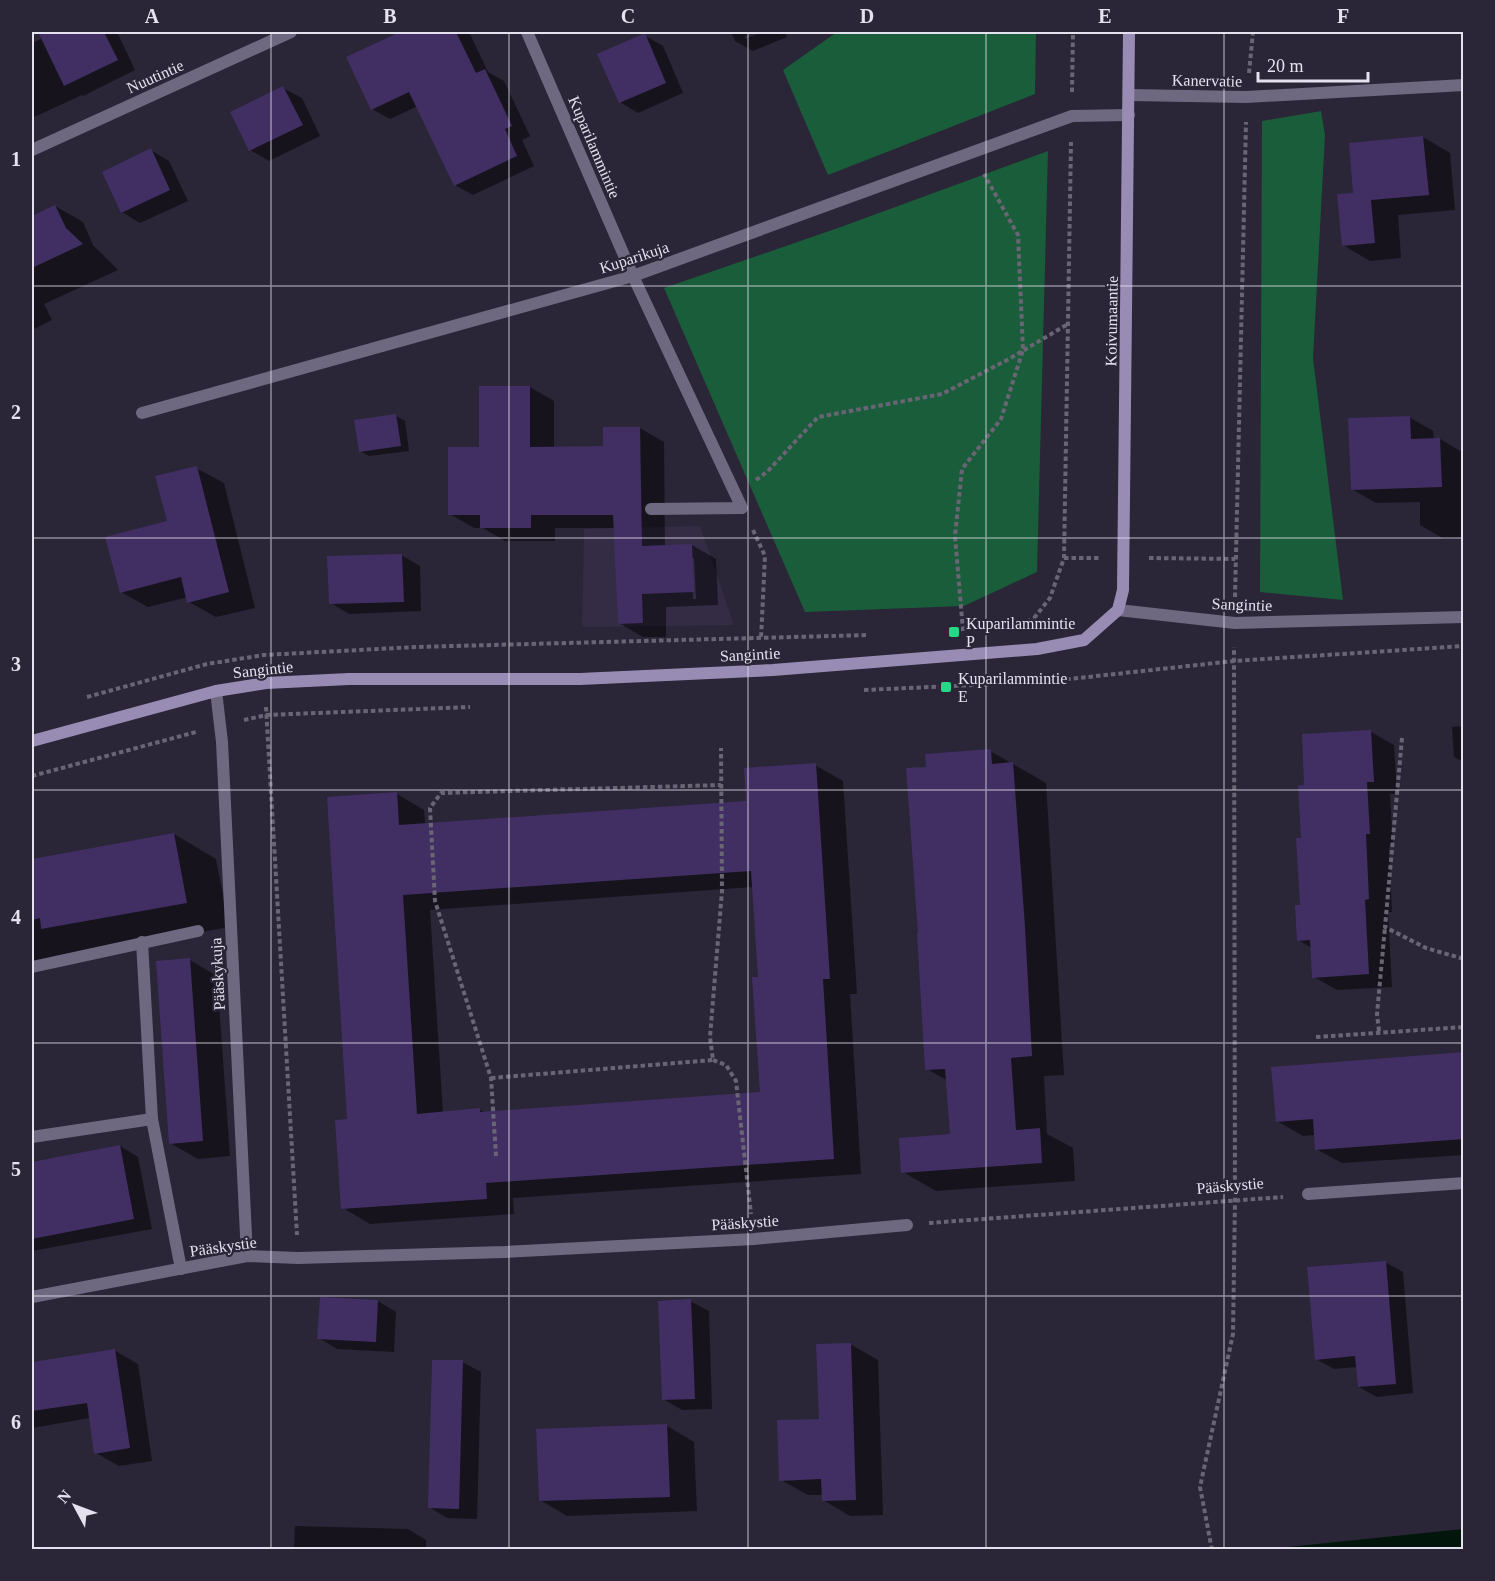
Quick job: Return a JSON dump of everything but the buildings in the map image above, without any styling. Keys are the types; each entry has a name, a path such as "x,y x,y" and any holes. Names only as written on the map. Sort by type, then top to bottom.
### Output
{"street":[{"name":"Nuutintie","path":"32,150 291,32"},
{"name":"Kuparilammintie","path":"527,32 633,276 742,508"},
{"name":"Koivumaantie","path":"1118,610 1123,590 1125,558 1129,32"},
{"name":"Kanervatie","path":"1129,95 1246,97 1464,85"},
{"name":"Kuparikuja","path":"142,413 633,276 1072,116 1129,115"},
{"path":"651,509 742,508"},
{"name":"Sangintie","path":"32,741 216,691 266,683 349,679 603,678 773,670 1037,649 1084,640 1118,610 1235,623 1464,617"},
{"name":"Pääskykuja","path":"216,691 221,726 248,1256"},
{"path":"32,967 198,931"},
{"path":"142,942 152,1119 181,1269"},
{"path":"32,1137 152,1119"},
{"path":"1308,1194 1464,1183"},
{"name":"Pääskystie","path":"32,1297 248,1256 298,1258 504,1252 754,1239 907,1225"}],"path":[{"path":"1016,625 1034,619 1050,598 1064,558 1072,32"},
{"path":"1212,1550 1200,1487 1233,1334 1235,623 1246,97 1253,32"},
{"path":"963,632 955,536 962,469 1001,419 1023,350 1018,235 973,152"},
{"path":"736,495 768,471 819,417 942,394 1068,324"},
{"path":"742,508 765,556 761,638"},
{"path":"1034,619 1041,682"},
{"path":"954,632 970,632"},
{"path":"298,1258 264,655 416,647 874,634"},
{"path":"32,776 221,726"},
{"path":"1379,1031 1377,1014 1401,738"},
{"path":"713,1060 710,1037 722,891 721,748"},
{"path":"496,1156 491,1078 435,901 430,808 441,794 721,785"},
{"path":"1385,927 1426,948 1464,959"},
{"path":"1316,1037 1464,1027"},
{"path":"491,1078 713,1060 726,1065 736,1081 754,1239"},
{"name":"Pääskystie","path":"907,1225 1308,1194"}],"shaded area":[{"path":"700,526 734,625 582,627 584,529"},
{"path":"1463,1529 1463,1549 1262,1549 1278,1548"}],"green space":[{"path":"837,32 1036,32 1035,94 828,175 783,70"},
{"path":"1321,111 1325,135 1313,358 1343,600 1260,592 1262,121"},
{"path":"1048,151 1037,572 964,606 805,612 664,288 838,228"}],"place":[{"name":"Kuparilammintie P","path":"954,632"},
{"name":"Kuparilammintie E","path":"946,687"}]}
